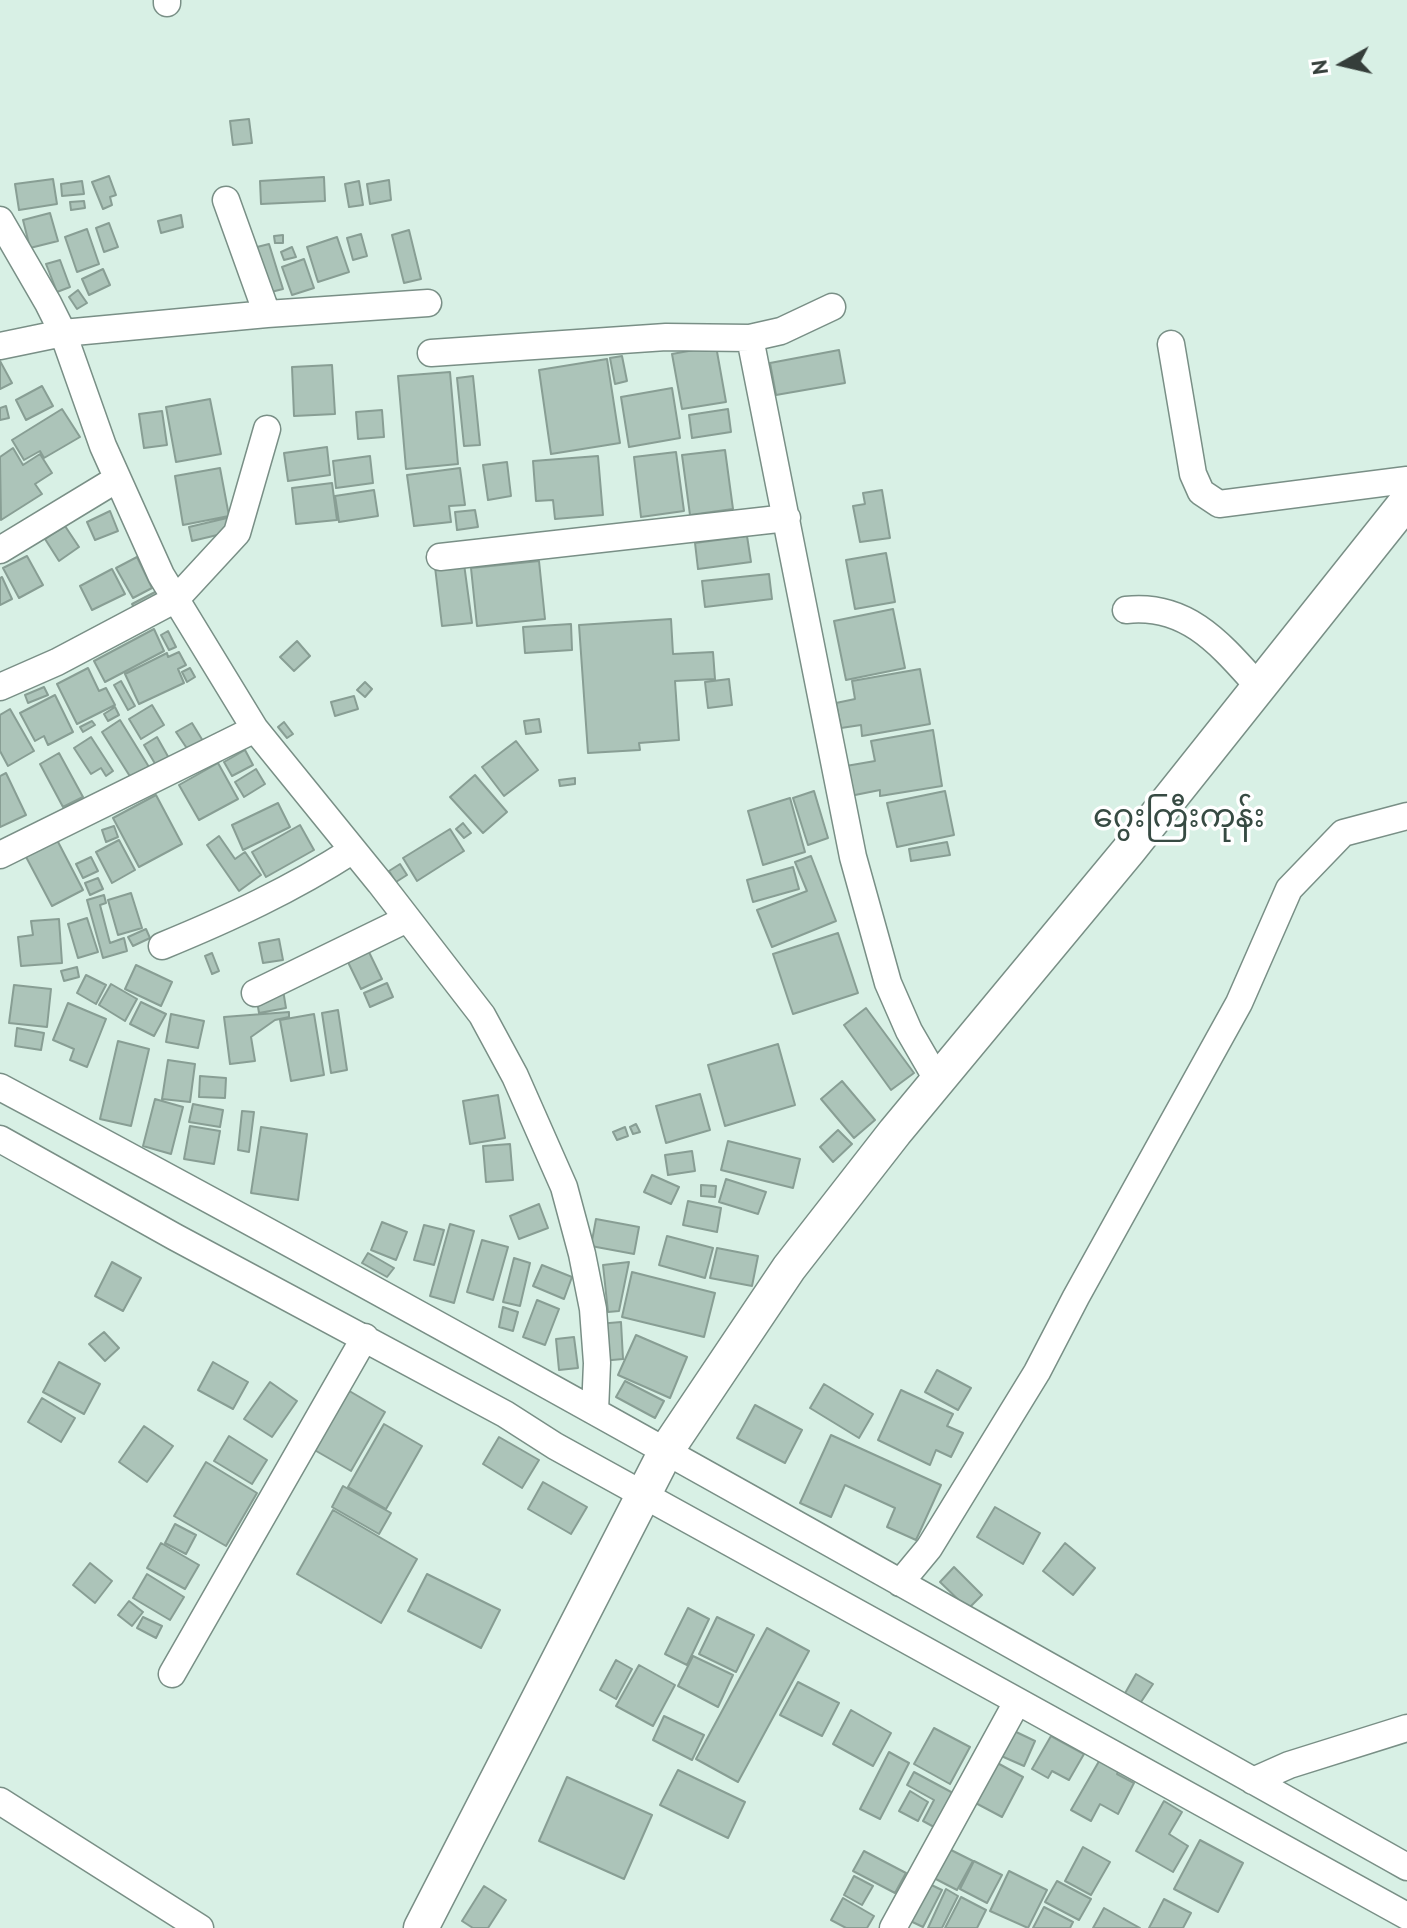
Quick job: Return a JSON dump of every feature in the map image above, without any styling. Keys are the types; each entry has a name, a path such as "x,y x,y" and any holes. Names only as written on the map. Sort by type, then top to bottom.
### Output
{"street":[{"path":"226,200 267,314"},
{"path":"0,220 63,333 117,479 161,575 255,729 482,1015 535,1117 564,1187 582,1254 593,1309 597,1363 595,1411"},
{"path":"0,346 63,333 428,303"},
{"path":"431,353 666,337 750,338 781,331 832,307"},
{"path":"750,338 853,857 888,983 909,1031 938,1081"},
{"path":"1171,344 1193,474 1201,492 1219,504 1407,480"},
{"path":"0,687 57,662 176,599 237,533 267,429"},
{"path":"0,550 117,479"},
{"path":"421,1928 655,1472 789,1268 895,1132 1129,850 1407,501"},
{"path":"440,557 787,518"},
{"path":"1126,610 1143,608 1180,617 1212,636 1259,687"},
{"path":"0,855 255,729"},
{"path":"900,1583 929,1548 1037,1372 1239,1003 1289,889 1343,833 1407,816"},
{"path":"162,946 227,920 302,883 353,850"},
{"path":"255,993 407,919"},
{"path":"0,1087 212,1199 595,1411 655,1472 1017,1702 1407,1916"},
{"path":"0,1139 175,1237 365,1337 900,1583 1407,1867"},
{"path":"172,1674 365,1337"},
{"path":"893,1928 1017,1702"},
{"path":"1253,1781 1289,1765 1407,1728"},
{"path":"0,1801 200,1928"}],"building":[{"path":"249,119 252,143 233,145 230,121"},
{"path":"109,176 116,195 110,197 112,205 103,209 92,182"},
{"path":"324,177 325,201 261,204 260,181"},
{"path":"53,179 57,204 19,210 15,184"},
{"path":"389,180 391,200 370,204 367,184"},
{"path":"82,181 84,194 62,196 61,184"},
{"path":"359,181 363,205 349,207 345,184"},
{"path":"84,201 85,208 71,210 70,202"},
{"path":"50,213 58,241 30,248 23,220"},
{"path":"181,215 183,227 161,233 158,221"},
{"path":"109,223 118,247 104,252 96,228"},
{"path":"87,229 99,264 77,272 65,237"},
{"path":"409,230 421,279 404,283 392,235"},
{"path":"361,234 367,256 353,260 347,238"},
{"path":"283,235 283,243 275,243 274,236"},
{"path":"337,237 349,272 318,282 307,247"},
{"path":"269,244 283,289 267,293 253,248"},
{"path":"292,247 296,257 284,260 281,252"},
{"path":"304,259 314,288 292,295 282,267"},
{"path":"60,260 70,287 57,292 46,264"},
{"path":"103,269 110,285 89,295 82,279"},
{"path":"78,290 87,303 77,309 69,297"},
{"path":"716,346 726,402 682,409 672,354"},
{"path":"839,350 845,383 776,395 770,363"},
{"path":"622,356 627,381 615,384 610,358"},
{"path":"607,359 620,443 551,454 539,370"},
{"path":"0,361 12,383 0,389"},
{"path":"332,365 335,414 294,416 292,367"},
{"path":"450,372 458,464 406,469 398,376"},
{"path":"473,376 480,445 464,446 457,378"},
{"path":"42,386 53,406 26,420 16,400"},
{"path":"672,388 680,438 629,447 621,397"},
{"path":"210,399 221,454 176,462 166,407"},
{"path":"6,406 9,418 0,420 0,408"},
{"path":"62,409 80,437 44,458 40,451 24,460 12,440"},
{"path":"728,409 731,432 692,438 689,415"},
{"path":"382,410 384,437 358,439 356,412"},
{"path":"162,411 167,445 144,448 139,414"},
{"path":"327,447 330,475 288,481 284,453"},
{"path":"13,448 23,465 40,454 52,473 35,484 42,494 1,520 0,457"},
{"path":"725,450 733,509 690,515 682,455"},
{"path":"676,452 684,511 641,517 634,457"},
{"path":"370,456 373,483 336,488 333,461"},
{"path":"598,456 603,515 555,519 553,500 536,501 533,461"},
{"path":"507,462 511,496 488,500 483,465"},
{"path":"220,468 229,516 183,525 175,476"},
{"path":"460,468 465,505 449,506 451,522 414,526 407,475"},
{"path":"332,483 337,520 296,524 292,488"},
{"path":"374,490 378,516 339,522 335,496"},
{"path":"882,490 890,538 860,542 853,506 865,504 863,493"},
{"path":"475,510 478,527 457,530 455,512"},
{"path":"110,511 118,531 95,540 87,522"},
{"path":"227,518 230,532 192,541 189,527"},
{"path":"65,526 79,547 59,561 45,539"},
{"path":"747,536 751,562 698,569 695,543"},
{"path":"886,553 895,602 855,609 846,560"},
{"path":"27,556 43,585 19,598 3,568"},
{"path":"137,557 152,588 133,598 116,568"},
{"path":"539,561 545,619 477,626 471,568"},
{"path":"464,564 472,623 442,626 435,567"},
{"path":"112,569 125,594 92,610 80,586"},
{"path":"769,574 772,599 705,607 702,581"},
{"path":"0,578 12,599 0,605"},
{"path":"157,591 162,601 137,613 132,604"},
{"path":"893,609 905,668 846,680 834,621"},
{"path":"671,619 673,654 713,652 715,679 675,681 679,740 639,743 640,750 588,753 579,625"},
{"path":"571,624 572,650 525,653 523,627"},
{"path":"154,629 164,651 105,682 94,661"},
{"path":"168,631 176,647 169,650 161,635"},
{"path":"297,641 310,656 294,671 280,657"},
{"path":"179,652 186,665 178,669 184,683 139,704 125,674 167,653 168,657"},
{"path":"88,668 99,691 106,688 115,705 77,724 57,684"},
{"path":"190,668 195,677 187,682 182,672"},
{"path":"920,669 930,724 862,736 861,725 841,728 836,703 855,699 852,681"},
{"path":"729,679 732,705 708,708 705,682"},
{"path":"121,681 135,706 128,710 114,685"},
{"path":"365,682 372,689 365,697 357,690"},
{"path":"44,687 48,695 28,703 25,695"},
{"path":"55,695 73,732 48,745 44,736 35,741 20,713"},
{"path":"354,696 358,709 335,716 331,702"},
{"path":"152,705 164,725 141,739 129,719"},
{"path":"115,707 119,715 108,721 104,714"},
{"path":"10,709 34,751 8,766 0,751 0,715"},
{"path":"539,719 541,732 526,734 524,721"},
{"path":"120,720 149,767 131,778 102,732"},
{"path":"92,721 95,725 83,732 80,727"},
{"path":"284,722 293,734 287,738 278,727"},
{"path":"192,723 203,741 188,750 176,732"},
{"path":"933,730 942,786 880,796 880,790 850,796 846,766 875,761 871,741"},
{"path":"91,737 113,771 106,776 101,768 91,774 74,748"},
{"path":"157,737 170,760 157,767 144,745"},
{"path":"516,741 538,770 504,796 482,767"},
{"path":"245,750 253,765 232,776 224,762"},
{"path":"59,753 83,797 63,807 40,764"},
{"path":"218,763 238,799 199,820 179,785"},
{"path":"256,769 265,784 244,797 235,782"},
{"path":"6,773 26,815 0,827 0,776"},
{"path":"475,775 507,812 483,833 450,797"},
{"path":"575,778 575,784 560,786 559,780"},
{"path":"814,791 828,838 808,845 793,798"},
{"path":"945,791 954,835 897,847 887,803"},
{"path":"156,795 182,844 139,867 113,818"},
{"path":"790,798 805,852 763,865 748,811"},
{"path":"278,803 290,827 243,850 232,825"},
{"path":"463,823 471,833 464,838 456,829"},
{"path":"300,825 314,850 266,877 252,852"},
{"path":"114,826 118,837 106,842 102,830"},
{"path":"450,829 464,851 417,881 403,858"},
{"path":"219,836 235,859 245,852 261,875 239,891 207,845"},
{"path":"56,838 83,890 52,906 25,855"},
{"path":"119,840 135,870 112,883 96,852"},
{"path":"947,842 950,855 911,861 909,849"},
{"path":"811,856 836,921 772,947 757,910 807,891 795,862"},
{"path":"91,857 98,871 83,878 76,864"},
{"path":"400,864 407,875 396,882 389,871"},
{"path":"793,867 799,889 753,902 747,880"},
{"path":"98,878 103,889 90,895 85,883"},
{"path":"131,893 142,928 118,935 108,900"},
{"path":"104,895 106,903 100,905 110,943 124,938 127,951 103,958 87,900"},
{"path":"87,918 98,952 78,958 68,924"},
{"path":"59,919 62,963 21,966 18,937 33,935 31,921"},
{"path":"146,929 150,938 133,946 128,937"},
{"path":"838,933 858,993 793,1014 773,954"},
{"path":"279,939 283,960 263,963 259,943"},
{"path":"367,948 382,979 361,989 346,958"},
{"path":"212,953 219,971 212,974 205,956"},
{"path":"136,965 172,982 161,1006 125,989"},
{"path":"77,967 79,977 64,981 61,971"},
{"path":"86,975 106,985 96,1004 77,993"},
{"path":"387,983 393,997 370,1007 364,993"},
{"path":"111,984 137,999 125,1021 99,1005"},
{"path":"14,985 51,989 47,1027 9,1023"},
{"path":"283,990 286,1008 259,1013 256,995"},
{"path":"141,1002 166,1014 154,1036 130,1024"},
{"path":"68,1003 106,1019 87,1067 70,1060 74,1049 53,1040"},
{"path":"866,1008 914,1073 891,1090 844,1025"},
{"path":"338,1010 347,1070 331,1073 322,1013"},
{"path":"289,1012 289,1017 275,1020 251,1037 255,1061 230,1064 224,1017"},
{"path":"171,1014 204,1021 198,1048 166,1042"},
{"path":"314,1014 324,1075 291,1081 280,1020"},
{"path":"17,1028 44,1033 41,1050 15,1046"},
{"path":"118,1041 149,1049 131,1126 100,1119"},
{"path":"778,1044 795,1105 725,1126 708,1065"},
{"path":"168,1060 195,1064 190,1102 162,1099"},
{"path":"200,1076 226,1078 225,1098 199,1097"},
{"path":"842,1081 875,1120 854,1138 821,1099"},
{"path":"700,1094 710,1130 666,1143 656,1106"},
{"path":"498,1095 505,1138 470,1144 463,1101"},
{"path":"155,1099 183,1107 171,1154 143,1146"},
{"path":"193,1104 223,1110 220,1127 189,1122"},
{"path":"242,1111 254,1112 249,1152 238,1150"},
{"path":"636,1124 640,1132 633,1134 630,1127"},
{"path":"190,1126 220,1131 214,1164 184,1159"},
{"path":"261,1127 307,1134 298,1200 251,1193"},
{"path":"625,1127 628,1136 617,1140 613,1132"},
{"path":"838,1130 852,1144 833,1162 820,1147"},
{"path":"728,1141 800,1159 793,1188 721,1170"},
{"path":"510,1144 513,1180 486,1182 483,1146"},
{"path":"692,1151 695,1171 668,1175 665,1155"},
{"path":"652,1175 679,1187 671,1204 644,1192"},
{"path":"726,1179 766,1192 758,1214 719,1202"},
{"path":"701,1185 716,1186 715,1197 701,1196"},
{"path":"688,1201 721,1208 717,1232 683,1225"},
{"path":"539,1204 548,1228 519,1239 510,1216"},
{"path":"596,1219 639,1227 634,1254 591,1246"},
{"path":"382,1222 407,1232 396,1260 371,1250"},
{"path":"450,1224 474,1231 454,1303 430,1296"},
{"path":"424,1225 444,1230 434,1265 414,1260"},
{"path":"667,1236 713,1248 705,1278 659,1265"},
{"path":"482,1240 508,1247 493,1300 467,1292"},
{"path":"717,1248 758,1256 752,1286 710,1278"},
{"path":"368,1253 394,1268 387,1277 362,1263"},
{"path":"514,1258 530,1263 520,1306 503,1302"},
{"path":"112,1262 141,1278 123,1311 95,1296"},
{"path":"629,1262 619,1311 608,1312 603,1265"},
{"path":"542,1265 572,1277 564,1299 533,1286"},
{"path":"632,1272 715,1293 704,1337 622,1317"},
{"path":"537,1300 559,1309 545,1345 523,1337"},
{"path":"503,1307 518,1312 513,1331 499,1327"},
{"path":"621,1322 623,1359 601,1361 598,1324"},
{"path":"104,1332 119,1348 105,1361 89,1344"},
{"path":"636,1335 687,1357 670,1398 618,1375"},
{"path":"574,1337 578,1368 559,1370 556,1339"},
{"path":"59,1362 100,1384 84,1414 43,1392"},
{"path":"213,1362 248,1382 233,1409 198,1390"},
{"path":"937,1370 971,1388 958,1410 925,1392"},
{"path":"625,1381 664,1401 655,1418 616,1397"},
{"path":"270,1382 297,1401 272,1437 244,1419"},
{"path":"824,1384 873,1414 859,1438 810,1408"},
{"path":"346,1389 385,1412 351,1471 311,1448"},
{"path":"901,1390 953,1414 947,1426 963,1433 951,1457 936,1450 930,1465 878,1440"},
{"path":"42,1398 75,1418 61,1442 28,1422"},
{"path":"755,1405 802,1430 785,1463 737,1438"},
{"path":"384,1424 422,1446 386,1509 348,1487"},
{"path":"144,1426 173,1446 147,1482 119,1462"},
{"path":"831,1435 941,1485 916,1540 887,1527 895,1508 845,1485 831,1517 800,1503"},
{"path":"229,1436 267,1460 252,1484 214,1461"},
{"path":"499,1437 539,1460 522,1488 483,1464"},
{"path":"206,1462 257,1493 226,1546 174,1516"},
{"path":"543,1482 587,1507 571,1534 528,1509"},
{"path":"343,1486 391,1513 379,1534 332,1507"},
{"path":"995,1507 1040,1533 1023,1564 977,1537"},
{"path":"333,1510 417,1559 381,1623 297,1574"},
{"path":"175,1524 196,1535 186,1554 165,1543"},
{"path":"161,1543 199,1565 185,1589 147,1568"},
{"path":"1065,1543 1095,1568 1073,1595 1043,1571"},
{"path":"90,1563 112,1581 95,1603 73,1585"},
{"path":"954,1567 982,1595 968,1609 940,1582"},
{"path":"147,1574 184,1597 170,1620 133,1598"},
{"path":"427,1574 500,1610 481,1648 408,1611"},
{"path":"129,1601 143,1612 132,1626 118,1615"},
{"path":"688,1608 709,1619 687,1665 665,1654"},
{"path":"143,1617 162,1626 156,1638 137,1628"},
{"path":"717,1617 754,1635 736,1672 699,1654"},
{"path":"767,1628 809,1651 738,1782 696,1759"},
{"path":"693,1656 733,1675 718,1707 678,1686"},
{"path":"616,1660 632,1669 616,1699 600,1690"},
{"path":"639,1665 675,1685 653,1726 616,1706"},
{"path":"1136,1674 1153,1684 1139,1705 1124,1695"},
{"path":"798,1682 839,1703 822,1736 780,1715"},
{"path":"851,1710 891,1733 873,1766 833,1744"},
{"path":"664,1716 704,1735 692,1760 653,1740"},
{"path":"934,1728 970,1747 950,1784 914,1764"},
{"path":"1010,1729 1035,1741 1024,1766 999,1755"},
{"path":"1051,1736 1084,1754 1069,1780 1052,1771 1048,1778 1032,1769"},
{"path":"889,1752 909,1763 880,1819 860,1809"},
{"path":"1102,1756 1121,1767 1117,1774 1134,1783 1118,1814 1100,1804 1091,1821 1071,1810"},
{"path":"992,1760 1023,1777 1002,1817 970,1800"},
{"path":"678,1770 745,1802 728,1838 660,1805"},
{"path":"914,1772 953,1793 934,1827 923,1821 934,1800 907,1785"},
{"path":"567,1777 652,1815 624,1879 539,1841"},
{"path":"910,1791 928,1802 918,1821 899,1811"},
{"path":"1164,1801 1182,1812 1169,1834 1188,1846 1173,1872 1136,1851"},
{"path":"1200,1840 1243,1863 1218,1912 1174,1889"},
{"path":"945,1847 973,1861 957,1890 930,1876"},
{"path":"1083,1847 1110,1862 1091,1895 1065,1881"},
{"path":"864,1851 906,1873 895,1893 853,1871"},
{"path":"974,1861 1002,1875 987,1903 960,1889"},
{"path":"1009,1871 1047,1890 1028,1928 990,1911"},
{"path":"854,1876 873,1886 862,1905 844,1895"},
{"path":"923,1881 942,1890 923,1927 904,1918"},
{"path":"1057,1881 1091,1899 1079,1920 1045,1902"},
{"path":"484,1886 506,1900 488,1928 473,1928 462,1921"},
{"path":"946,1889 958,1896 942,1928 928,1928"},
{"path":"961,1897 986,1910 977,1928 945,1928"},
{"path":"843,1898 874,1916 867,1928 846,1928 831,1920"},
{"path":"1164,1899 1191,1913 1183,1928 1149,1928"},
{"path":"1044,1907 1073,1922 1070,1928 1033,1928"},
{"path":"1104,1908 1140,1928 1093,1928"}],"district":[{"name":"ဂွေးကြီးကုန်း","path":"1179,818"}]}
